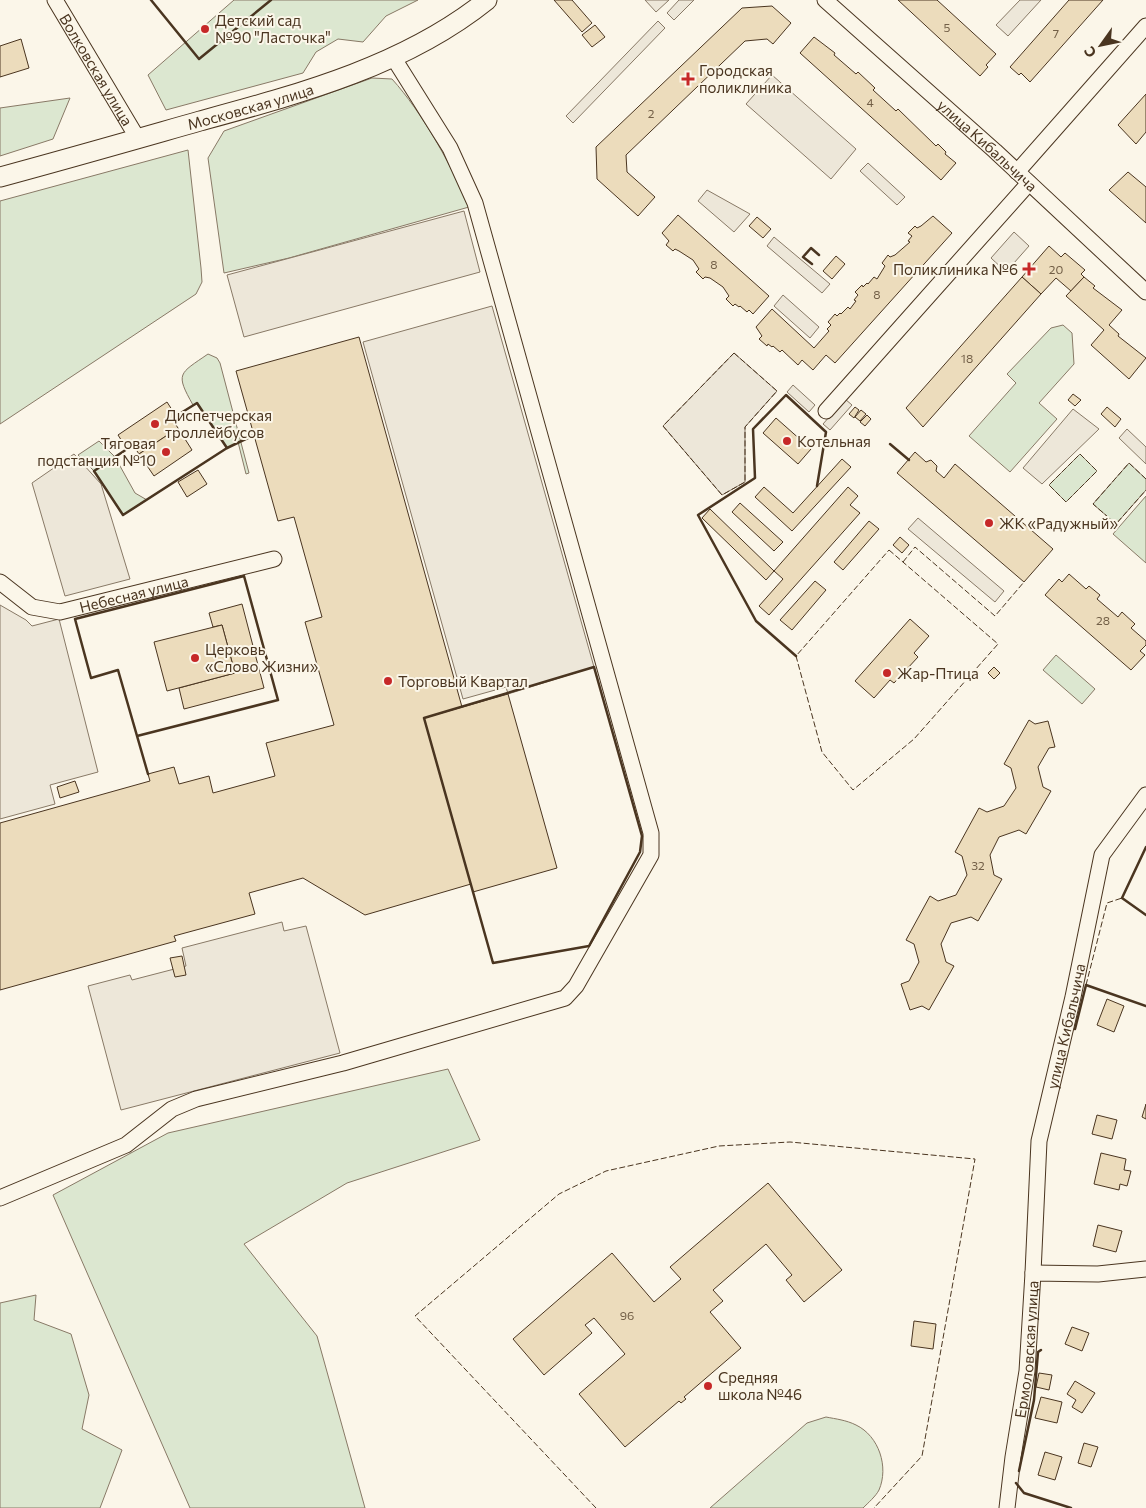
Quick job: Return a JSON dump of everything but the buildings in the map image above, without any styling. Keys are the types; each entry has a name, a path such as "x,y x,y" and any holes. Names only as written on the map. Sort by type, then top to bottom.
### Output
{"main road":[{"name":"Московская улица","path":"0,177 278,100 393,57 469,14 487,0"}],"street":[{"name":"Волковская улица","path":"55,0 138,139"},
{"name":"улица Кибальчича","path":"825,0 1017,172 1146,292"},
{"path":"1017,172 1146,26"},
{"path":"0,1198 126,1145 172,1109 196,1099 343,1063 565,998 576,986 652,855 652,833 475,204 450,148 393,57"},
{"path":"826,411 1028,183"},
{"name":"Небесная улица","path":"0,582 32,607 60,612 274,559"},
{"name":"улица Кибальчича","path":"1033,1273 1039,1141 1073,997 1102,855 1146,795"},
{"name":"Ермоловская улица","path":"1007,1508 1027,1371 1033,1273 1098,1274 1146,1269"}],"green space":[{"path":"234,0 418,0 386,16 363,42 338,39 316,52 303,73 166,110 148,75"},
{"path":"372,78 392,79 403,92 435,140 454,174 469,207 289,258 224,273 208,158 224,131"},
{"path":"70,98 53,139 0,156 0,108"},
{"path":"188,150 202,282 196,294 0,424 0,201"},
{"path":"1063,325 1072,333 1074,364 1039,403 1057,419 1010,472 969,436 1016,383 1007,374 1051,328"},
{"path":"208,354 217,358 220,363 249,473 246,474 238,442 227,448 197,403 193,405 182,380 186,370"},
{"path":"99,441 115,457 135,493 147,500 123,515 94,471 78,455"},
{"path":"1080,454 1097,471 1066,502 1049,485"},
{"path":"1129,463 1146,479 1146,490 1116,524 1093,504"},
{"path":"1146,496 1146,563 1113,534"},
{"path":"1056,655 1095,689 1082,704 1043,670"},
{"path":"448,1069 480,1140 347,1183 244,1244 317,1336 365,1508 190,1508 53,1195 168,1133"},
{"path":"36,1295 34,1320 71,1334 89,1395 82,1429 122,1450 100,1508 0,1508 0,1303"},
{"path":"826,1417 848,1422 864,1430 876,1444 880,1453 883,1472 882,1481 878,1492 863,1508 710,1508 807,1423"}],"shaded area":[{"path":"645,0 669,0 656,12"},
{"path":"679,0 694,0 674,20 667,13"},
{"path":"1020,0 1041,0 1008,36 996,25"},
{"path":"658,21 665,28 573,123 566,116"},
{"path":"772,75 856,149 831,179 746,104"},
{"path":"868,163 905,197 897,205 860,171"},
{"path":"707,190 750,214 734,232 698,201"},
{"path":"464,211 480,272 244,337 227,275"},
{"path":"1014,232 1029,246 1006,272 991,258"},
{"path":"774,237 830,284 822,293 767,246"},
{"path":"783,295 819,327 810,338 774,306"},
{"path":"492,306 594,667 508,694 506,687 463,699 363,342"},
{"path":"734,353 777,391 745,427 745,482 722,495 663,426"},
{"path":"793,385 815,405 809,412 787,392"},
{"path":"845,399 852,405 830,430 823,424"},
{"path":"1073,409 1099,429 1042,484 1023,468"},
{"path":"1127,429 1146,447 1146,464 1119,438"},
{"path":"74,454 101,484 130,579 65,596 32,483"},
{"path":"918,518 1004,591 995,602 908,529"},
{"path":"0,605 26,620 32,626 59,619 98,772 50,785 55,804 0,819"},
{"path":"282,922 284,931 306,926 340,1053 121,1110 88,986 130,975 132,980 186,966 182,948"}],"fence":[{"path":"734,353 777,391 745,427 745,482 722,495 663,426 734,353"},
{"path":"1080,454 1097,471 1066,502 1049,485 1080,454"},
{"path":"1146,479 1129,463 1093,504 1116,524 1146,490"},
{"path":"903,562 915,547 995,616 1024,582"},
{"path":"889,550 998,644 914,739 853,790 822,752 796,656 889,550"},
{"path":"1086,985 1107,903 1122,898"},
{"path":"596,1508 415,1316 559,1194 606,1171 719,1146 790,1142 975,1159 922,1456 874,1508"}],"wall":[{"path":"151,0 199,59 271,0"},
{"path":"812,264 803,257 811,248 819,255"},
{"path":"796,656 756,621 698,515 755,478 753,429 786,395 826,432 817,486"},
{"path":"127,449 94,471 123,515 227,448 197,403 176,416"},
{"path":"227,448 254,435"},
{"path":"890,444 909,460"},
{"path":"137,736 278,700 244,576 75,619 91,678 118,670 148,774"},
{"path":"594,667 642,836 640,852 589,946 493,963 424,718 594,667"},
{"path":"1146,847 1122,898 1146,915"},
{"path":"1075,1029 1086,985 1146,1006"},
{"path":"1019,1471 1034,1400 1038,1352 1041,1350"},
{"path":"1016,1483 1024,1493 1071,1508"}],"place":[{"name":"Детский сад №90 \"Ласточка\"","path":"205,29"},
{"name":"Городская поликлиника","path":"688,79"},
{"name":"Поликлиника №6","path":"1029,269"},
{"name":"Диспетчерская троллейбусов","path":"155,424"},
{"name":"Котельная","path":"787,441"},
{"name":"Тяговая подстанция №10","path":"166,452"},
{"name":"ЖК «Радужный»","path":"989,523"},
{"name":"Церковь «Слово Жизни»","path":"195,658"},
{"name":"Жар-Птица","path":"887,673"},
{"name":"Торговый Квартал","path":"388,681"},
{"name":"Средняя школа №46","path":"708,1386"}]}
